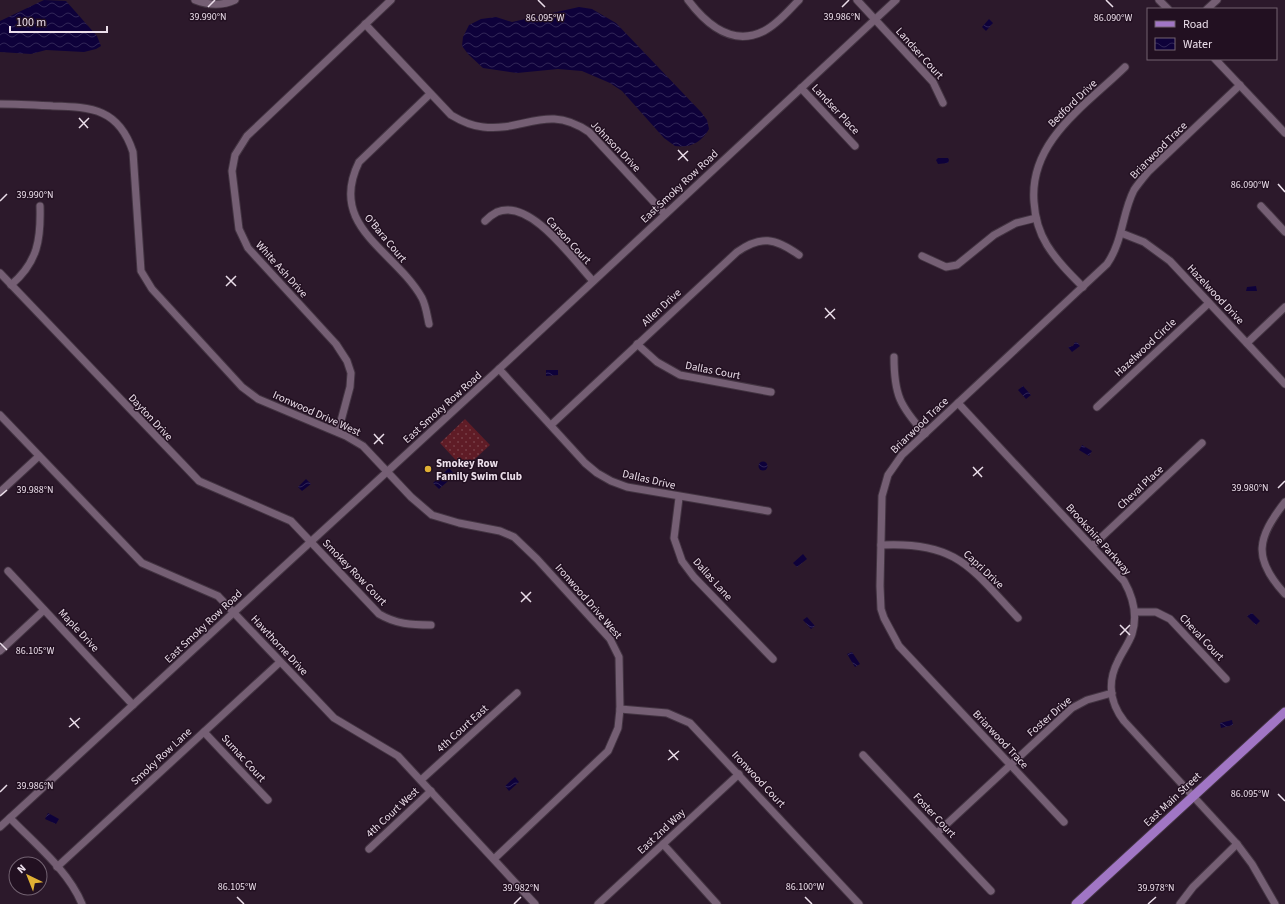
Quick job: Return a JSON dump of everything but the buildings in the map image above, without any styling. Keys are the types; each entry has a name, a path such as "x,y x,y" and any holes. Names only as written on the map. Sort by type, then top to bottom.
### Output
{"main road":[{"name":"East Main Street","path":"1076,904 1285,712"}],"street":[{"path":"195,0 210,4 221,4 235,0"},
{"name":"White Ash Drive","path":"338,432 350,387 351,373 347,361 336,344 270,273 243,240 239,229 232,171 235,155 247,136 391,0"},
{"path":"688,0 704,19 716,29 740,36 764,31 800,0"},
{"name":"Landser Court","path":"857,0 933,82 943,103"},
{"name":"East Smoky Row Road","path":"0,827 499,369 896,0"},
{"path":"1159,0 1167,8"},
{"path":"1208,8 1217,0"},
{"name":"Johnson Drive","path":"365,24 451,115 469,124 482,127 497,127 545,118 569,121 580,125 589,132 665,214"},
{"path":"1216,60 1285,133"},
{"name":"Bedford Drive","path":"1083,287 1052,253 1041,234 1036,218 1033,194 1036,172 1040,157 1059,130 1125,68"},
{"name":"Briarwood Trace","path":"1064,822 899,646 892,636 881,609 882,496 888,475 902,455 1103,268 1113,256 1134,190 1144,178 1240,86"},
{"name":"Landser Place","path":"801,88 855,146"},
{"name":"O'Bara Court","path":"429,324 425,307 416,290 360,227 353,212 350,191 354,173 360,162 430,94"},
{"name":"Ironwood Drive West","path":"0,104 86,107 98,111 117,124 130,142 133,152 139,262 141,271 152,289 250,394 270,405 338,432 363,446 425,511 432,515 459,523 500,531 514,537 523,544 610,639 619,657 620,710 618,728 608,751 494,859"},
{"path":"11,285 29,265 35,253 41,233 40,206"},
{"path":"1261,206 1285,232"},
{"name":"Carson Court","path":"484,221 497,212 504,211 515,212 530,217 546,229 593,281"},
{"path":"922,256 946,267 957,265 994,235 1016,223 1036,218"},
{"name":"Hazelwood Drive","path":"1121,233 1144,242 1170,261 1285,384"},
{"name":"Allen Drive","path":"550,425 737,252 747,245 758,241 772,240 784,244 799,254"},
{"name":"Dayton Drive","path":"0,273 198,481 286,518 311,542"},
{"name":"Hazelwood Circle","path":"1097,407 1209,303"},
{"path":"1247,343 1285,307"},
{"name":"Dallas Court","path":"637,344 657,362 680,375 771,392"},
{"path":"894,358 894,377 899,398 908,415 925,434"},
{"name":"Dallas Drive","path":"499,369 585,463 611,482 627,487 679,498 768,511"},
{"name":"Brookshire Parkway","path":"958,403 1124,581 1129,590 1134,612 1132,634 1113,673 1112,693 1114,705 1124,721 1237,844 1252,864 1275,904"},
{"name":"Hawthorne Drive","path":"0,415 142,563 213,593 234,612 334,718 398,756 535,904"},
{"name":"Cheval Place","path":"1092,546 1202,443"},
{"path":"0,492 39,456"},
{"name":"Dallas Lane","path":"679,498 674,538 682,561 694,576 773,659"},
{"path":"1285,502 1266,530 1262,548 1268,573 1285,594"},
{"name":"Smokey Row Court","path":"311,542 379,614 389,620 403,624 431,625"},
{"name":"Capri Drive","path":"881,545 931,548 955,556 975,573 1018,618"},
{"name":"Maple Drive","path":"8,571 133,705"},
{"path":"0,651 44,610"},
{"name":"Cheval Court","path":"1134,612 1156,612 1170,619 1226,679"},
{"name":"Smoky Row Lane","path":"57,867 280,662"},
{"name":"4th Court East","path":"421,780 517,693"},
{"name":"Foster Drive","path":"938,833 1072,708 1087,700 1112,693"},
{"name":"Ironwood Court","path":"620,710 667,713 683,719 699,730 859,904"},
{"name":"Sumac Court","path":"204,732 268,800"},
{"name":"Foster Court","path":"863,755 992,890"},
{"name":"East 2nd Way","path":"598,904 739,774"},
{"name":"4th Court West","path":"369,849 431,791"},
{"path":"10,818 57,867 72,885 82,904"},
{"path":"663,844 717,904"},
{"path":"1180,904 1193,887 1237,844"}],"shaded area":[{"path":"465,419 490,445 464,469 440,443"}],"water":[{"path":"44,0 66,1 97,36 101,46 84,52 46,50 31,54 0,52 0,21"},
{"path":"579,7 592,9 616,23 701,112 707,120 709,129 699,141 695,144 686,146 675,146 664,138 622,91 610,83 582,71 558,69 517,73 483,68 462,46 463,37 469,25 481,19 496,17 512,22"},
{"path":"989,19 993,23 986,31 982,27"},
{"path":"938,158 948,158 948,163 938,164 936,160"},
{"path":"1256,286 1257,291 1246,291 1247,287"},
{"path":"1075,342 1080,346 1072,352 1068,347 1073,346"},
{"path":"546,370 558,370 558,375 546,376"},
{"path":"1023,386 1031,395 1026,399 1018,390"},
{"path":"1082,445 1092,451 1089,456 1079,450"},
{"path":"763,461 768,466 763,471 758,466"},
{"path":"449,468 455,475 439,489 433,483"},
{"path":"306,479 311,484 302,491 298,487"},
{"path":"803,554 807,559 797,567 793,563"},
{"path":"1252,613 1260,621 1256,625 1247,616"},
{"path":"807,617 815,626 811,629 803,620"},
{"path":"852,652 860,664 855,667 847,654"},
{"path":"1232,720 1233,725 1221,728 1220,723"},
{"path":"515,777 519,782 509,791 505,786"},
{"path":"48,813 59,819 56,824 45,819"}],"place":[{"name":"Smokey Row Family Swim Club","path":"428,469"}]}
